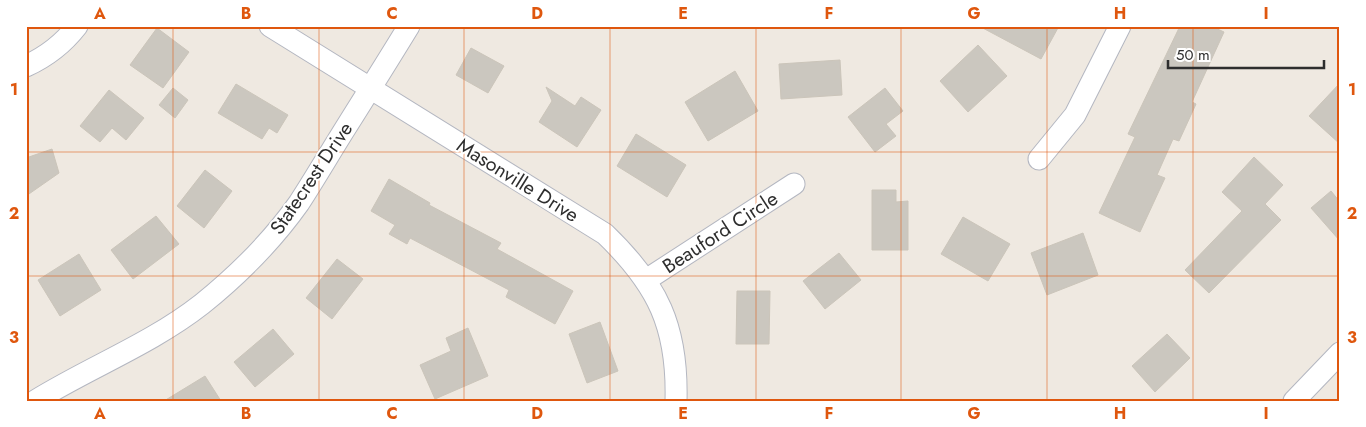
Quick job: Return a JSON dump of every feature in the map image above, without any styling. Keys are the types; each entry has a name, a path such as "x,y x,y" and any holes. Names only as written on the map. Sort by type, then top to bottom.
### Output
{"street":[{"path":"26,66 43,58 63,43 78,26"},
{"name":"Masonville Drive","path":"270,26 605,234 627,255 646,280 662,310 672,339 676,370 676,401"},
{"name":"Statecrest Drive","path":"36,401 58,387 162,332 202,304 268,242 298,203 409,26"},
{"path":"1039,159 1075,115 1120,26"},
{"name":"Beauford Circle","path":"646,280 794,184"},
{"path":"1294,401 1340,353"}],"building":[{"path":"979,26 1059,26 1041,59"},
{"path":"1180,26 1211,26 1224,32 1192,102 1196,104 1179,141 1173,139 1157,175 1165,178 1140,232 1099,213 1135,137 1128,134"},
{"path":"157,28 189,52 163,88 130,65"},
{"path":"978,45 1007,76 968,112 940,81"},
{"path":"471,48 504,66 488,93 456,75"},
{"path":"840,60 842,95 781,99 779,64"},
{"path":"735,71 758,111 708,141 685,102"},
{"path":"1340,83 1340,144 1309,116"},
{"path":"236,84 288,115 277,133 269,128 262,139 218,113"},
{"path":"546,87 575,106 581,97 601,110 577,147 539,122 552,101"},
{"path":"173,88 188,100 175,118 159,105"},
{"path":"885,88 903,111 886,124 896,136 875,152 848,117"},
{"path":"109,90 144,118 126,140 112,128 100,142 80,126"},
{"path":"636,134 686,165 667,197 617,166"},
{"path":"52,149 59,173 26,196 26,158"},
{"path":"1254,157 1283,185 1265,204 1281,220 1209,293 1185,270 1242,211 1222,192"},
{"path":"205,170 232,191 204,228 177,206"},
{"path":"389,179 430,203 429,205 501,243 497,249 573,291 555,324 506,297 509,290 410,238 407,244 389,234 395,225 371,211"},
{"path":"872,190 896,190 896,202 908,201 908,250 872,250"},
{"path":"1331,191 1340,202 1340,241 1311,208"},
{"path":"156,216 179,244 133,279 111,250"},
{"path":"963,217 1010,244 988,281 941,254"},
{"path":"1083,233 1098,275 1047,295 1031,253"},
{"path":"839,253 861,280 825,309 803,281"},
{"path":"79,254 101,290 60,316 38,280"},
{"path":"337,259 363,279 332,319 306,298"},
{"path":"737,291 770,291 769,344 736,344"},
{"path":"600,322 618,371 587,383 569,334"},
{"path":"468,328 488,376 435,399 420,365 451,351 446,338"},
{"path":"273,329 294,354 255,387 234,362"},
{"path":"1167,334 1190,358 1155,392 1132,366"},
{"path":"205,376 221,401 164,401"}]}
